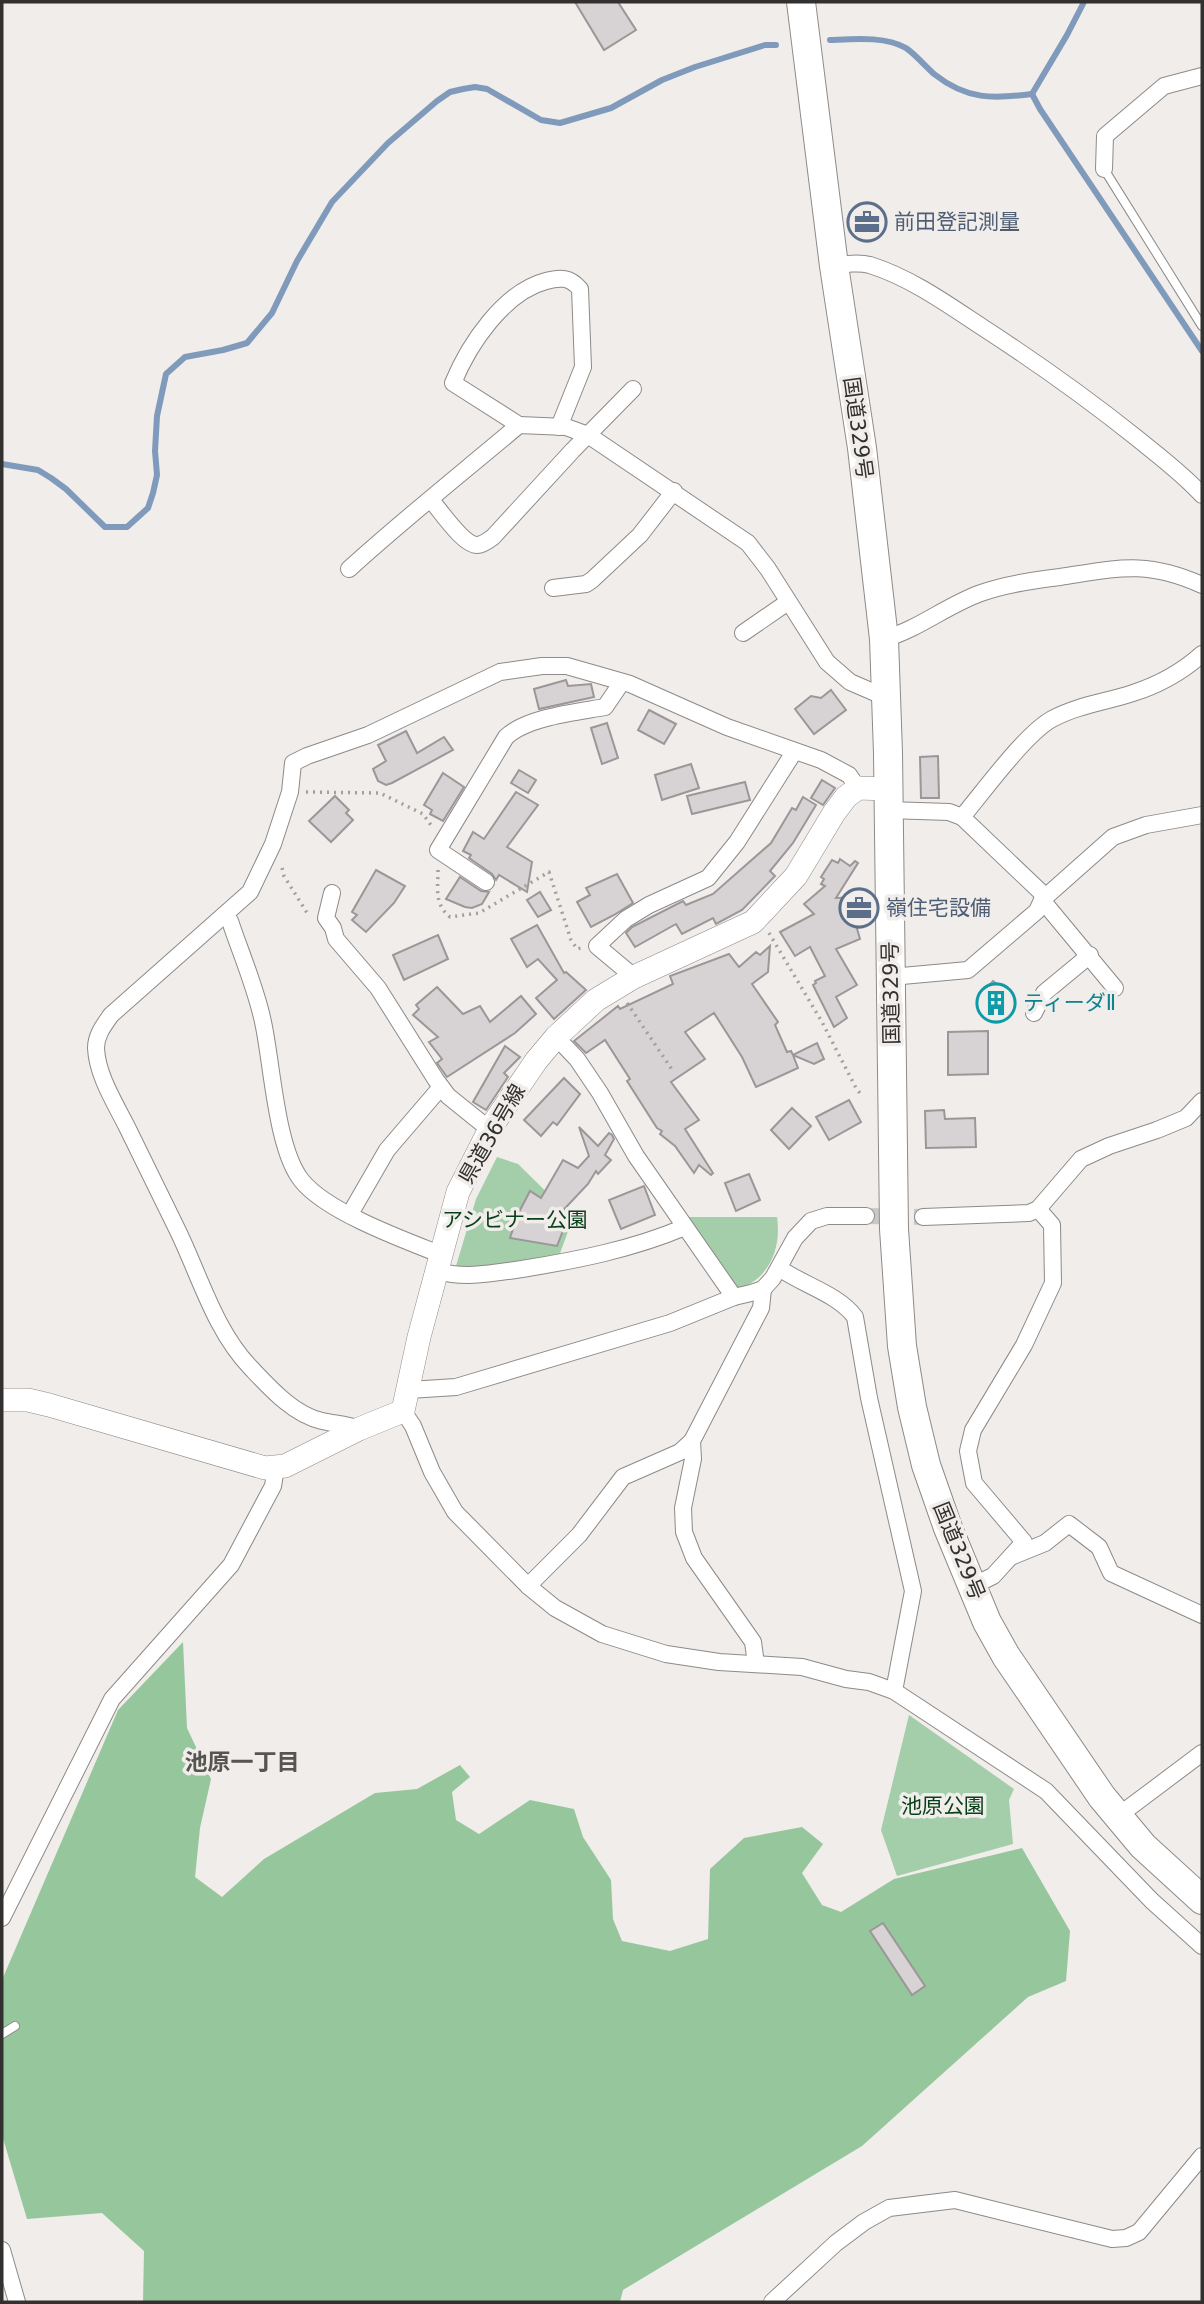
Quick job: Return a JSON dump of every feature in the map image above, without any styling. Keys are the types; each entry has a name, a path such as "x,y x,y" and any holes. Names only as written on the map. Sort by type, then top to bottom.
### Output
{"highway":[{"name":"国道329号","path":"801,2 834,266 862,448 884,639 894,1229 902,1346 912,1407 926,1465 972,1586 1006,1656 1070,1753 1143,1846 1162,1887 1202,1900"}],"main road":[{"path":"858,788 888,800"},
{"name":"県道36号線","path":"406,1400 458,1192 491,1127 536,1061 556,1037 596,1000 625,982 753,922 796,876 834,813 846,797 858,788"},
{"path":"2,1400 28,1400 49,1405 243,1462 276,1468 359,1429 406,1400"}],"street":[{"path":"1104,169 1105,136 1164,86 1202,76"},
{"path":"834,266 858,263 870,265 900,276 929,293 1010,345 1104,411 1186,478 1202,495"},
{"path":"559,427 583,367 580,289 573,281 564,278 540,282 512,298 484,330 453,383 519,425 559,427 588,435 748,543 768,569 827,662 850,681 887,698"},
{"path":"431,500 466,542 477,545 485,542 493,537 633,389"},
{"path":"349,569 397,525 431,500 519,425"},
{"path":"553,588 586,584 592,580 640,536 674,491"},
{"path":"884,639 907,632 982,593 1038,579 1101,569 1136,567 1175,573 1202,585"},
{"path":"743,633 788,602"},
{"path":"962,817 1028,738 1051,719 1094,702 1134,693 1184,670 1202,654"},
{"path":"359,1429 345,1423 321,1421 299,1412 237,1352 215,1313 187,1249 110,1093 96,1046 100,1031 111,1015 250,892 273,844 290,792 293,763 368,734 500,672 542,666 567,666 622,682 727,727 840,770 849,775 858,788"},
{"path":"486,882 438,850 506,737 513,730 540,721 605,707 622,682"},
{"path":"625,982 597,946 626,919 649,905 708,878 737,842 794,752"},
{"path":"888,800 949,811 962,817 1044,899 1115,988"},
{"path":"891,977 968,970 1037,911 1044,899 1113,837 1146,825 1202,815"},
{"path":"332,893 326,918 334,928 336,939 378,988 448,1096 484,1125 491,1127"},
{"path":"225,915 230,921 263,1021 271,1080 292,1162 300,1179 313,1192 439,1263 454,1276 482,1275 562,1263 618,1250 685,1227"},
{"path":"1034,1013 1044,993 1090,955"},
{"path":"556,1037 577,1059 636,1156 734,1297"},
{"path":"350,1214 387,1150 441,1087"},
{"path":"923,1217 1029,1213 1038,1209 1081,1159 1186,1118 1202,1101"},
{"path":"972,1586 993,1576 1024,1542 974,1483 968,1451 973,1430 1024,1345 1053,1283 1052,1225 1038,1209"},
{"path":"866,1216 827,1216 811,1221 795,1238 779,1268 762,1289 734,1297 670,1323 406,1400 413,1426 432,1472 455,1512 528,1586 555,1608 602,1634 666,1654 719,1662 802,1667 894,1690 1046,1791 1162,1887 1202,1946"},
{"path":"779,1268 848,1306 855,1317 869,1398 913,1591 894,1690"},
{"path":"528,1586 579,1535 623,1477 680,1452 692,1441 761,1308 762,1289"},
{"path":"692,1441 693,1459 683,1508 684,1532 694,1558 753,1642 756,1664"},
{"path":"2,1918 112,1699 231,1565 273,1486 276,1468"},
{"path":"1011,1558 1045,1543 1069,1524 1099,1546 1111,1573 1202,1615"},
{"path":"1118,1816 1202,1753"},
{"path":"772,2302 836,2243 864,2221 889,2208 955,2200 1112,2239 1126,2238 1139,2232 1202,2156"},
{"path":"2,2250 17,2302"}],"lane":[{"path":"1104,169 1202,326"},
{"path":"2,2034 15,2026"}],"path":[{"path":"273,844 278,845 284,876 319,931 336,939"},
{"path":"758,917 822,1022 862,1096"},
{"path":"625,982 673,1070"}],"green space":[{"name":"アシビナー公園","path":"497,1157 518,1164 573,1218 559,1256 476,1269 456,1266 476,1199"},
{"path":"686,1217 777,1217 775,1252 764,1272 756,1280 734,1290"},
{"path":"183,1642 187,1728 211,1779 200,1828 195,1877 222,1897 264,1859 375,1793 417,1789 460,1765 470,1777 452,1792 456,1820 479,1834 530,1800 574,1809 583,1837 611,1880 613,1919 622,1941 670,1951 708,1939 710,1869 744,1838 802,1827 823,1844 802,1873 822,1905 841,1912 894,1879 1022,1848 1070,1931 1066,1981 1028,1997 862,2146 623,2290 620,2302 143,2302 144,2251 102,2213 27,2219 2,2135 2,1980 118,1710"},
{"name":"池原公園","path":"909,1715 1014,1789 1009,1800 1013,1844 897,1876 881,1830"}],"building":[{"path":"575,2 618,2 636,30 604,50"},
{"path":"566,680 568,686 591,684 594,697 539,709 534,689"},
{"path":"831,690 846,710 814,734 795,709 811,696 821,698"},
{"path":"649,710 676,724 664,744 638,730"},
{"path":"607,723 618,758 602,764 591,728"},
{"path":"406,731 417,753 444,737 453,750 386,785 378,781 373,769 386,761 378,745"},
{"path":"938,756 939,798 921,798 920,757"},
{"path":"691,764 699,788 662,800 655,775"},
{"path":"519,770 536,780 528,793 511,783"},
{"path":"443,773 464,787 443,821 430,814 432,810 424,805"},
{"path":"822,780 835,788 823,805 811,798"},
{"path":"745,782 750,800 692,814 687,796"},
{"path":"516,792 538,805 507,847 532,862 527,892 499,875 496,880 492,874 469,858 471,855 463,851 473,832 484,839"},
{"path":"335,796 349,810 346,813 353,820 331,842 309,821"},
{"path":"803,797 816,805 793,843 770,871 775,876 742,910 716,924 713,918 682,934 676,924 635,947 626,933 632,927 683,901 686,905 713,894 771,843 792,808 796,810"},
{"path":"840,859 850,866 855,861 858,863 836,898 863,897 864,924 856,925 860,939 836,949 857,985 836,997 847,1018 834,1027 813,985 825,976 810,947 795,956 780,932 814,914 804,904 825,886 821,884 824,879 821,877 832,860 838,863"},
{"path":"376,870 405,886 394,903 366,932 352,920 357,915 352,912"},
{"path":"617,874 633,903 591,927 577,902 590,895 586,888"},
{"path":"460,877 481,891 489,892 482,904 472,908 446,899"},
{"path":"540,892 551,910 538,917 527,900"},
{"path":"537,925 564,973 586,990 554,1019 536,998 557,980 538,959 527,967 511,939"},
{"path":"438,935 448,959 404,980 393,955"},
{"path":"770,946 768,972 752,984 778,1022 775,1025 787,1052 791,1051 798,1068 756,1087 742,1057 714,1013 685,1032 705,1059 671,1082 699,1120 685,1129 713,1173 711,1175 699,1165 694,1173 675,1146 660,1134 662,1131 657,1128 627,1081 630,1079 605,1040 586,1053 574,1041 618,1006 620,1009 673,984 670,976 729,954 739,967 756,952 760,955"},
{"name":"ティーダⅡ","path":"993,981 1011,995 996,1011 981,994"},
{"path":"437,987 463,1014 480,1006 490,1022 521,996 536,1014 515,1033 447,1077 437,1063 442,1059 429,1042 438,1037 413,1015 419,1009 416,1005"},
{"path":"988,1031 988,1074 948,1075 948,1032"},
{"path":"817,1043 824,1059 814,1064 793,1055"},
{"path":"505,1046 520,1057 504,1073 508,1077 486,1110 473,1102"},
{"path":"564,1078 580,1094 557,1125 553,1122 541,1136 524,1120"},
{"path":"849,1100 861,1122 829,1140 816,1117"},
{"path":"792,1108 811,1126 789,1149 771,1130"},
{"path":"944,1110 945,1119 975,1118 976,1147 926,1148 925,1111"},
{"path":"579,1127 598,1146 609,1133 612,1135 614,1139 605,1155 611,1160 598,1174 596,1171 588,1184 553,1221 569,1215 557,1246 510,1238 530,1191 541,1198 563,1160 578,1168 589,1156"},
{"path":"749,1174 760,1200 736,1211 725,1183"},
{"path":"644,1186 655,1215 621,1229 609,1200"},
{"path":"883,1923 925,1986 912,1995 870,1931"}],"waterway":[{"path":"1032,94 1084,2"},
{"path":"830,40 869,39 898,44 910,51 946,83 969,93 993,97 1032,94"},
{"path":"2,464 38,470 66,489 105,527 127,527 148,508 153,493 157,475 157,416 166,374 185,357 247,343 272,313 297,261 332,202 388,143 437,101 450,92 475,87 487,89 541,120 560,123 611,108 662,80 695,67 765,45 776,45"},
{"path":"1032,94 1202,351"}],"tunnel":[{"path":"866,1216 923,1217"}],"place":[{"name":"前田登記測量","path":"867,222"},
{"name":"嶺住宅設備","path":"859,908"},
{"name":"ティーダⅡ","path":"996,1003"}],"district":[{"name":"池原一丁目","path":"242,1762"}]}
